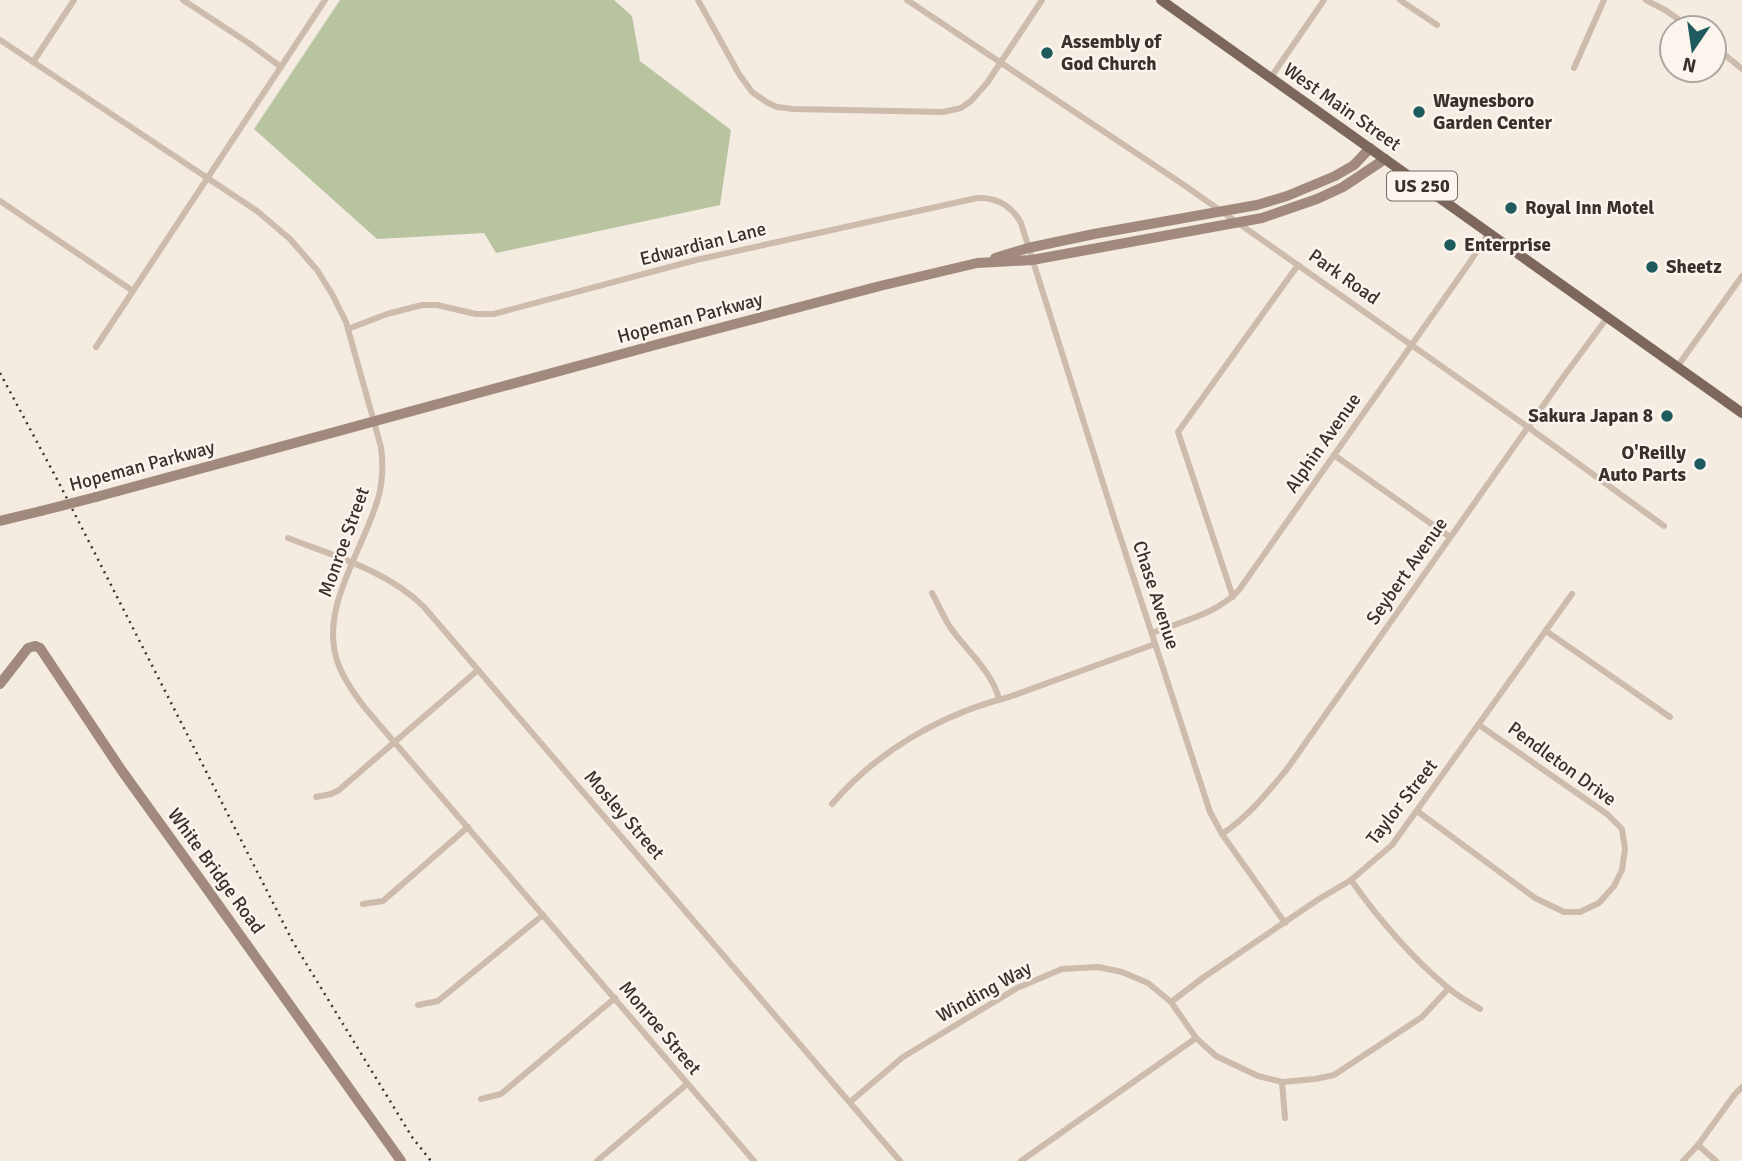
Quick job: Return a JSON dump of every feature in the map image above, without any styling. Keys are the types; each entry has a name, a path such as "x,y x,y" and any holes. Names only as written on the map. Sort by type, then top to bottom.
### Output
{"main road":[{"name":"West Main Street","path":"1161,0 1742,413"},
{"path":"977,263 1028,248 1094,234 1257,205 1335,176 1354,164 1370,148"},
{"name":"Hopeman Parkway","path":"0,521 880,286 977,263 1032,260 1262,218 1317,200 1343,187 1385,159"},
{"name":"White Bridge Road","path":"0,684 28,648 40,648 122,771 401,1161"}],"street":[{"path":"33,62 74,0"},
{"path":"183,0 281,67"},
{"path":"96,347 325,0"},
{"path":"698,0 739,74 752,92 768,103 777,107 805,109 932,112 953,111 971,102 987,83 1042,0"},
{"name":"Park Road","path":"907,0 1222,211 1664,526"},
{"path":"1271,78 1324,0"},
{"path":"1400,0 1437,25"},
{"path":"1574,68 1604,0"},
{"path":"1646,0 1671,14"},
{"name":"Monroe Street","path":"0,40 257,211 290,239 317,270 332,294 348,329 382,459 382,482 376,505 339,598 333,621 335,657 342,674 355,695 754,1161"},
{"path":"1728,58 1742,69"},
{"name":"Edwardian Lane","path":"348,329 422,304 475,314 494,314 696,260 976,198 996,199 1013,211 1021,223 1032,260"},
{"path":"0,201 133,291"},
{"name":"Alphin Avenue","path":"1152,633 1214,609 1239,590 1488,234"},
{"name":"Chase Avenue","path":"1032,260 1194,759 1203,794 1222,834 1285,923"},
{"path":"1233,597 1178,432 1298,265"},
{"path":"1677,367 1742,276"},
{"name":"Seybert Avenue","path":"1222,834 1264,797 1287,769 1607,318"},
{"path":"1334,455 1450,537"},
{"name":"Mosley Street","path":"288,538 393,583 415,598 900,1161"},
{"path":"932,593 951,628 989,677 999,700"},
{"name":"Taylor Street","path":"1171,1002 1204,977 1351,880 1392,845 1572,594"},
{"path":"1546,631 1670,718"},
{"path":"832,804 859,776 906,740 943,721 1155,644"},
{"path":"316,797 339,790 478,670"},
{"name":"Pendleton Drive","path":"1417,811 1535,898 1564,912 1580,912 1599,903 1614,886 1622,870 1625,849 1622,829 1607,814 1479,725"},
{"path":"363,904 383,901 468,827"},
{"path":"1351,880 1411,955 1448,989 1480,1009"},
{"path":"418,1005 438,1001 543,915"},
{"name":"Winding Way","path":"850,1102 902,1057 1017,988 1062,969 1098,967 1122,972 1148,984 1171,1002 1196,1038 1216,1056 1258,1076 1282,1082 1334,1075 1422,1017 1448,989"},
{"path":"481,1099 501,1094 615,998"},
{"path":"1021,1161 1196,1038"},
{"path":"1282,1082 1285,1118"},
{"path":"597,1161 687,1084"},
{"path":"1684,1161 1742,1087"},
{"path":"1698,1145 1716,1161"}],"green space":[{"path":"340,0 614,0 632,16 640,61 731,130 720,205 496,253 484,233 377,239 254,129"}],"railway":[{"path":"0,373 293,942 412,1137 431,1161"}],"place":[{"name":"Assembly of God Church","path":"1047,53"},
{"name":"Waynesboro Garden Center","path":"1419,112"},
{"name":"Royal Inn Motel","path":"1511,208"},
{"name":"Enterprise","path":"1450,245"},
{"name":"Sheetz","path":"1652,267"},
{"name":"Sakura Japan 8","path":"1667,416"},
{"name":"O'Reilly Auto Parts","path":"1700,464"}]}
